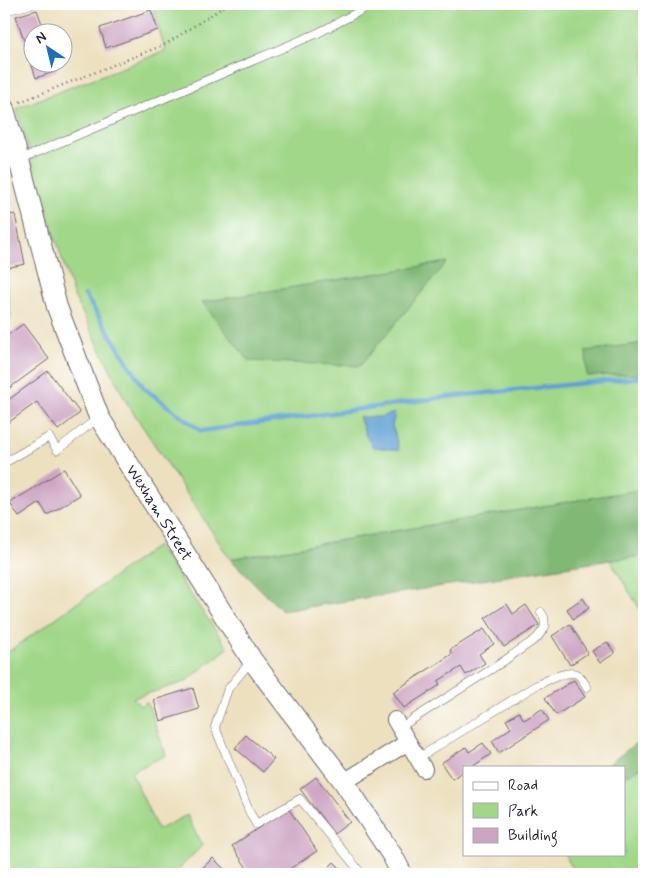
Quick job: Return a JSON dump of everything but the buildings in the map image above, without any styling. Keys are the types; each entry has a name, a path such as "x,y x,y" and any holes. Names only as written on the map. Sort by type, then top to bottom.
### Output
{"street":[{"name":"Wexham Street","path":"8,107 19,160 57,308 99,416 252,660 344,782 392,855 402,874"},
{"path":"397,724 421,763"},
{"path":"344,782 408,742"}],"lane":[{"path":"4,11 33,4"},
{"path":"19,160 318,34 373,4"},
{"path":"4,463 49,437 57,450 99,416"},
{"path":"397,724 498,665 537,638 546,627 541,612"},
{"path":"252,660 228,690 215,727 249,811 256,824 300,799 362,874"},
{"path":"421,763 534,686 550,679 575,673 587,687"}],"path":[{"path":"8,107 166,44 228,4"}],"green space":[{"path":"152,4 644,4 644,489 230,559 127,403 73,294 17,108 165,51"},
{"path":"447,262 360,366 249,361 202,302"},
{"path":"4,265 11,317 4,323"},
{"path":"644,343 644,374 587,376 586,351"},
{"path":"644,489 644,556 282,611 230,559"},
{"path":"157,546 228,648 185,682 133,698 140,706 147,702 166,755 131,772 158,830 187,815 202,846 174,874 4,874 4,655"},
{"path":"644,556 644,616 610,560"},
{"path":"644,737 644,766 626,775 626,766 606,766"},
{"path":"644,766 644,874 575,874 566,856 626,856 626,775"}],"water":[{"path":"395,413 392,426 399,450 373,447 366,436 359,417 380,417"}],"waterway":[{"path":"85,295 144,388 201,431 447,397 644,377"}]}
